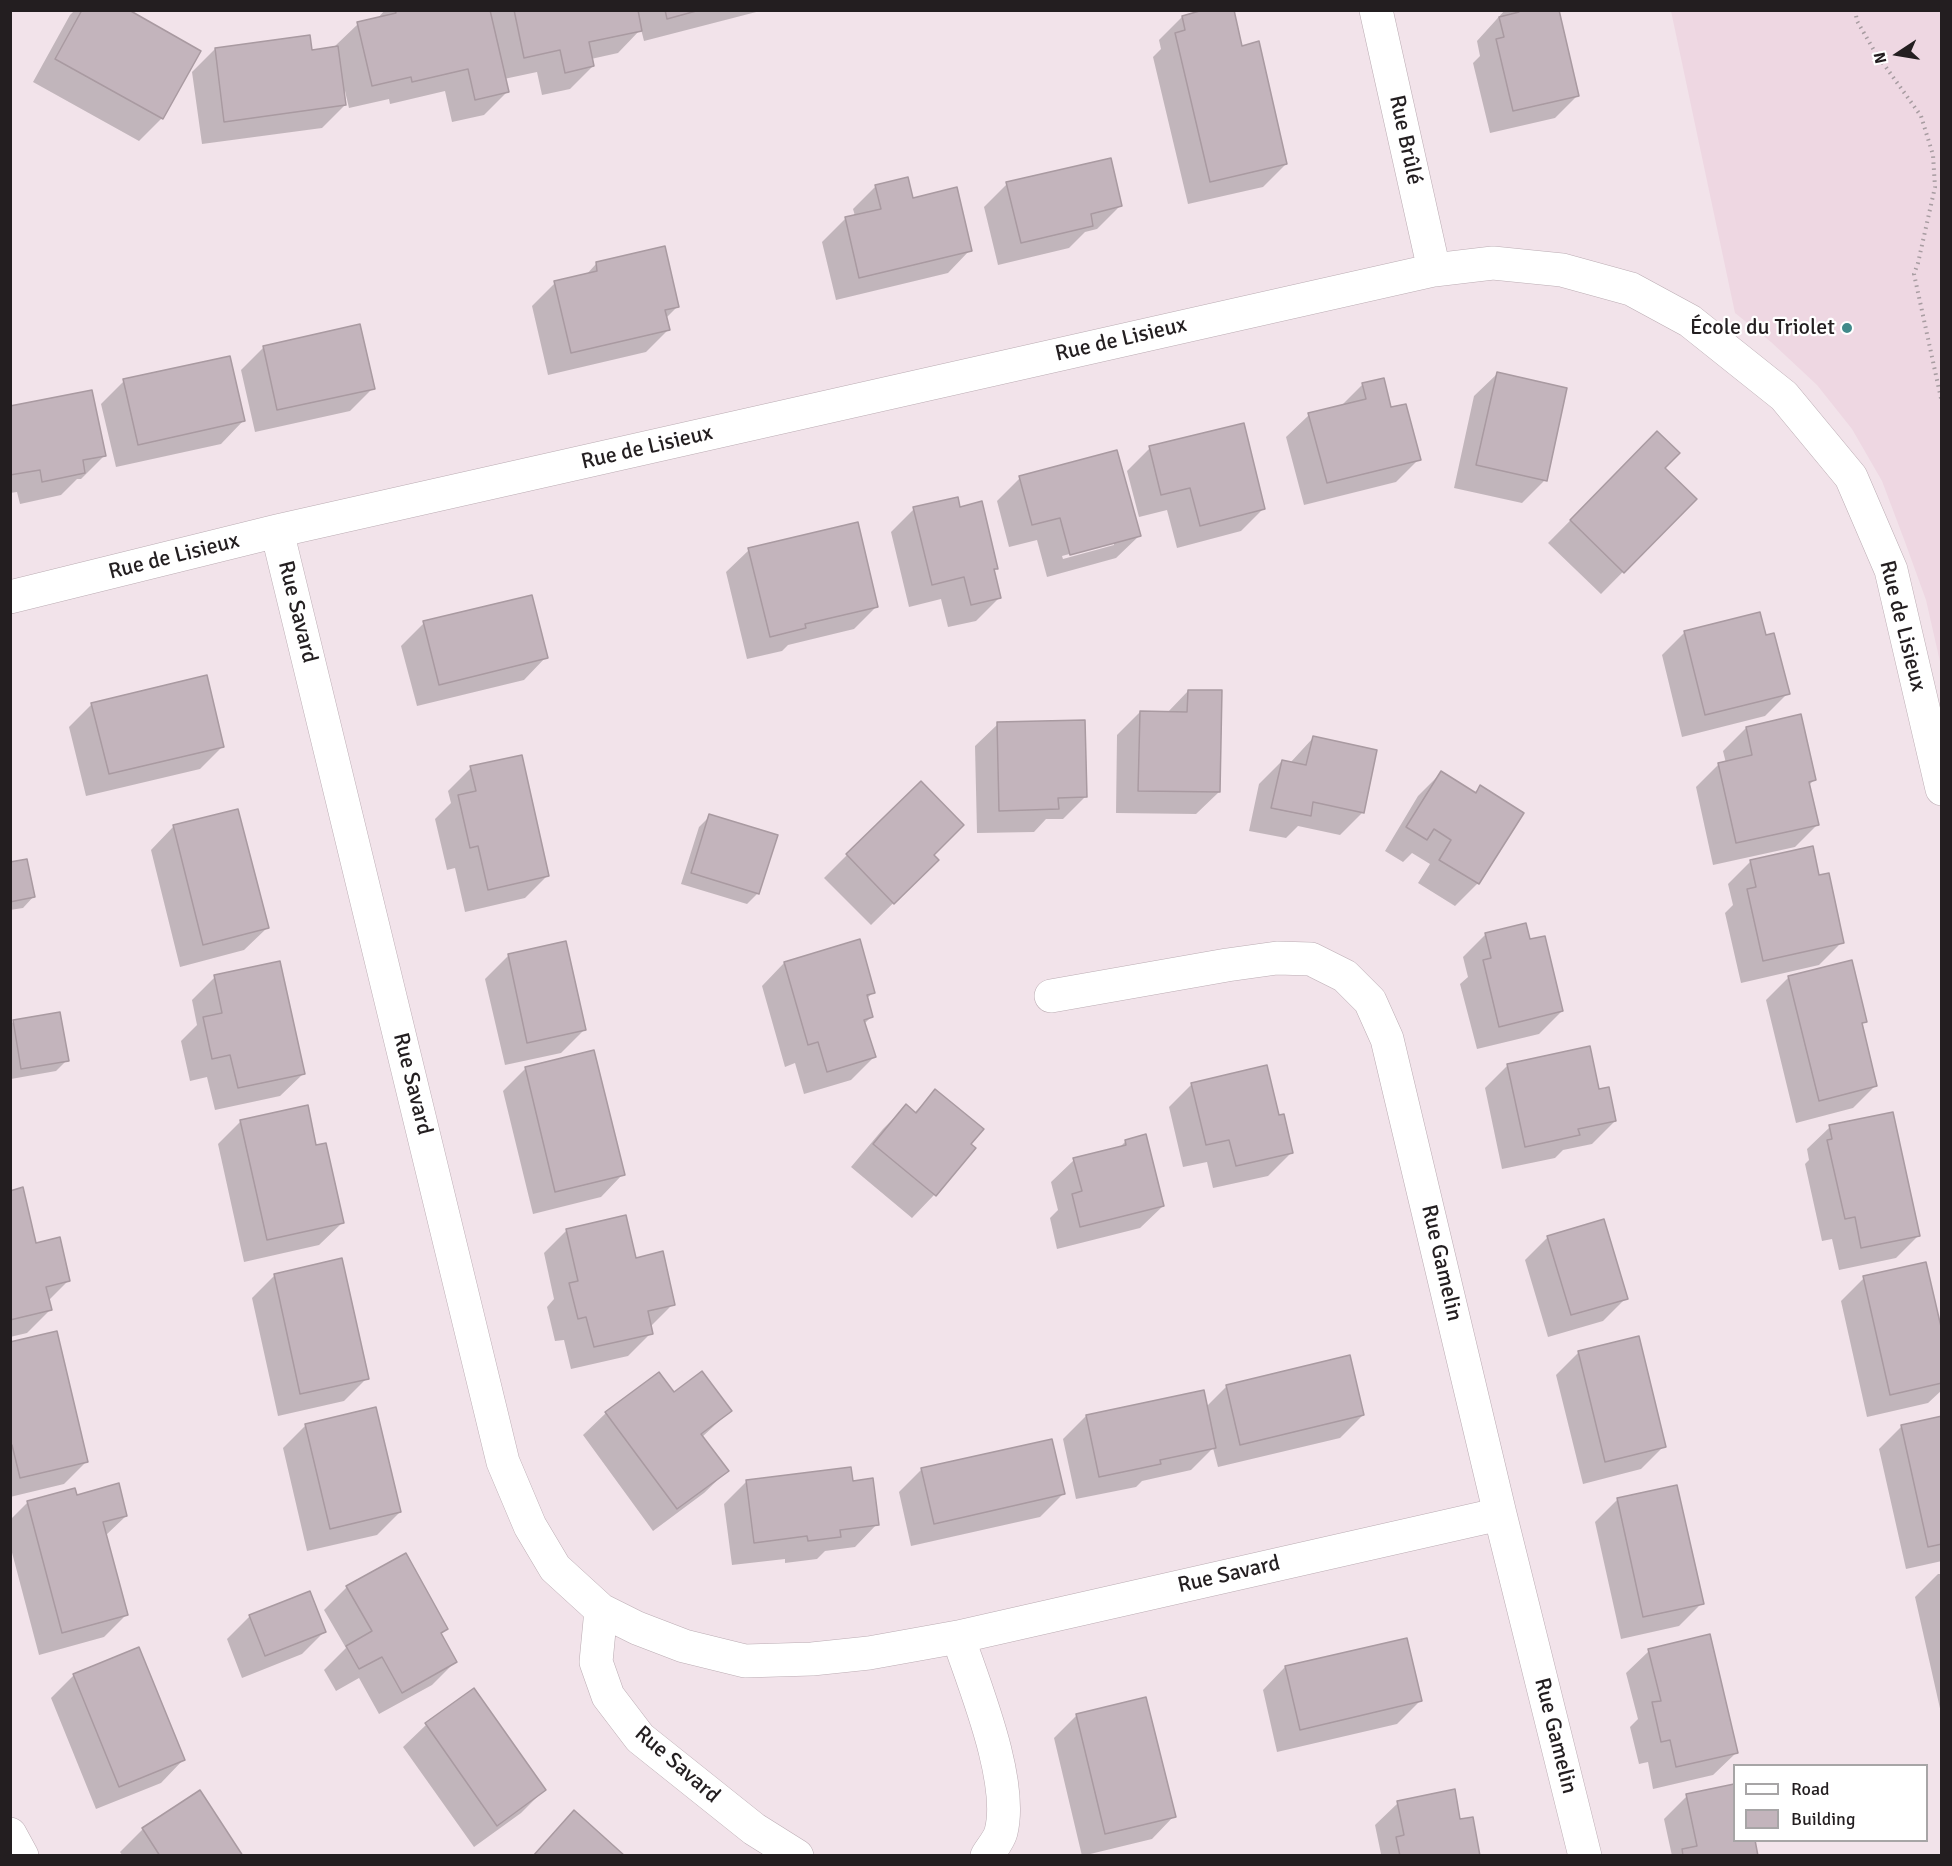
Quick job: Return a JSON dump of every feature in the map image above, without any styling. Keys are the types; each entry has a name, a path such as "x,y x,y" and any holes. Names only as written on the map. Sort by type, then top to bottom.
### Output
{"street":[{"name":"Rue Brûlé","path":"1376,10 1434,270"},
{"name":"Rue de Lisieux","path":"10,597 277,531 1434,270 1493,263 1550,268 1631,289 1690,321 1784,396 1851,477 1891,570 1941,789"},
{"name":"Rue Savard","path":"277,531 503,1462 530,1526 555,1568 601,1610 637,1628 684,1646 745,1661 812,1659 869,1653 958,1637 1500,1514"},
{"name":"Rue Gamelin","path":"1051,996 1277,958 1311,959 1345,976 1370,1001 1387,1039 1500,1514 1585,1856"},
{"name":"Rue Savard","path":"601,1610 596,1662 608,1696 640,1738 754,1829 797,1856"},
{"path":"958,1637 997,1757 1005,1798 1001,1834 987,1856"},
{"path":"10,1834 22,1856"}],"path":[{"path":"1855,10 1857,21 1875,52 1922,116 1933,155 1935,187 1914,274 1941,403"}],"shaded area":[{"name":"École du Triolet","path":"1671,11 1941,11 1941,666 1926,600 1905,542 1882,481 1852,429 1817,385 1771,342 1735,313"}],"building":[{"path":"82,10 129,10 201,51 163,119 55,59"},
{"path":"395,10 490,10 509,92 475,100 468,69 412,82 411,77 372,86 357,22 396,13"},
{"path":"514,10 638,10 642,31 589,42 594,66 565,73 560,50 524,58"},
{"path":"665,10 700,10 667,19"},
{"path":"1203,10 1234,10 1242,46 1259,41 1287,164 1210,182 1175,33 1185,30 1182,16"},
{"path":"1518,10 1559,10 1579,96 1513,111 1496,39 1504,37 1499,17 1519,12"},
{"path":"310,35 312,50 338,46 346,105 224,122 215,48"},
{"path":"1111,158 1122,206 1091,214 1093,226 1021,243 1006,182"},
{"path":"908,177 913,198 957,187 972,251 859,278 845,217 881,209 875,185"},
{"path":"665,246 679,307 665,310 670,330 571,353 554,281 597,271 596,262"},
{"path":"360,324 375,389 277,410 263,346"},
{"path":"230,356 245,421 138,445 123,379"},
{"path":"1497,372 1567,388 1547,481 1476,465"},
{"path":"1384,378 1391,407 1406,404 1421,460 1327,483 1308,413 1366,399 1362,383"},
{"path":"92,390 106,456 83,460 85,473 42,482 40,470 10,475 10,406"},
{"path":"1244,423 1265,509 1200,526 1190,488 1161,495 1149,446"},
{"path":"1657,431 1680,453 1665,468 1697,499 1624,573 1570,520"},
{"path":"1117,450 1141,536 1070,555 1060,518 1032,525 1019,476"},
{"path":"958,497 960,507 982,501 998,569 994,569 1001,598 971,605 964,577 932,585 913,507"},
{"path":"858,522 878,607 805,624 806,628 770,637 748,548"},
{"path":"532,595 548,658 439,685 423,621"},
{"path":"1760,612 1766,635 1774,633 1790,694 1705,715 1684,631"},
{"path":"207,675 224,747 109,774 91,703"},
{"path":"1188,690 1222,690 1220,792 1138,791 1140,711 1187,712"},
{"path":"1801,714 1816,780 1809,782 1819,825 1736,843 1718,763 1752,755 1746,727"},
{"path":"1085,720 1087,797 1058,798 1059,809 999,811 997,722"},
{"path":"1313,736 1377,750 1364,813 1313,802 1311,816 1271,808 1282,760 1306,765"},
{"path":"522,755 549,876 488,890 478,846 470,848 458,795 476,791 470,766"},
{"path":"1441,771 1476,793 1480,785 1524,813 1479,884 1439,860 1451,840 1434,829 1427,840 1406,827"},
{"path":"921,781 964,825 934,855 939,860 894,904 846,854"},
{"path":"238,809 269,928 203,945 173,825"},
{"path":"709,814 778,835 759,894 691,873"},
{"path":"1813,846 1819,875 1829,873 1844,943 1763,961 1747,889 1756,887 1750,860"},
{"path":"27,859 35,897 10,902 10,862"},
{"path":"1526,923 1530,939 1545,936 1563,1011 1499,1027 1483,960 1491,958 1485,933"},
{"path":"860,939 875,993 867,995 873,1017 864,1020 876,1057 827,1072 818,1042 808,1045 784,962"},
{"path":"566,941 586,1030 527,1043 508,954"},
{"path":"1852,960 1867,1022 1862,1023 1877,1086 1819,1101 1788,976"},
{"path":"280,961 305,1074 238,1088 230,1055 212,1059 203,1017 222,1013 214,975"},
{"path":"60,1012 69,1061 21,1069 13,1020"},
{"path":"1590,1046 1599,1089 1609,1087 1616,1121 1578,1129 1580,1135 1525,1147 1507,1064"},
{"path":"594,1050 625,1175 555,1192 525,1067"},
{"path":"1267,1065 1279,1115 1284,1114 1293,1153 1236,1166 1229,1140 1206,1145 1191,1083"},
{"path":"935,1089 984,1129 971,1144 976,1148 936,1196 873,1144 906,1104 916,1113"},
{"path":"308,1105 316,1145 326,1143 344,1223 267,1240 240,1120"},
{"path":"1893,1112 1920,1236 1861,1248 1855,1217 1845,1219 1827,1140 1832,1139 1829,1125"},
{"path":"1146,1134 1164,1206 1080,1227 1072,1194 1082,1191 1073,1158 1126,1145 1125,1140"},
{"path":"23,1187 36,1243 60,1237 70,1281 46,1287 52,1310 10,1320 10,1191"},
{"path":"626,1215 636,1258 663,1251 675,1305 648,1311 653,1334 594,1347 586,1317 578,1319 569,1283 578,1281 566,1229"},
{"path":"1604,1219 1628,1299 1571,1315 1547,1236"},
{"path":"342,1258 369,1379 300,1394 274,1274"},
{"path":"1926,1262 1942,1331 1942,1383 1890,1395 1863,1276"},
{"path":"57,1331 88,1462 20,1478 12,1445 10,1445 10,1342"},
{"path":"1639,1336 1666,1447 1605,1462 1578,1351"},
{"path":"1350,1355 1364,1415 1240,1445 1226,1385"},
{"path":"702,1371 732,1411 701,1434 729,1471 677,1509 605,1412 659,1372 674,1392"},
{"path":"1204,1390 1216,1448 1160,1460 1161,1464 1099,1477 1086,1415"},
{"path":"376,1407 401,1512 330,1529 305,1424"},
{"path":"1942,1416 1942,1544 1928,1547 1901,1425"},
{"path":"1052,1439 1065,1494 934,1524 921,1468"},
{"path":"851,1467 853,1481 873,1478 879,1525 840,1530 841,1537 808,1541 807,1536 754,1543 746,1480"},
{"path":"119,1483 127,1516 103,1522 128,1615 62,1633 27,1501 75,1488 77,1495"},
{"path":"1677,1485 1704,1604 1643,1617 1617,1498"},
{"path":"406,1553 448,1629 441,1633 457,1662 402,1693 382,1657 359,1669 346,1646 372,1631 346,1586"},
{"path":"310,1591 326,1632 265,1656 249,1615"},
{"path":"1710,1634 1738,1753 1676,1767 1670,1740 1661,1742 1652,1702 1661,1701 1648,1649"},
{"path":"1407,1638 1422,1701 1300,1730 1285,1666"},
{"path":"139,1647 185,1760 119,1787 73,1674"},
{"path":"474,1688 546,1790 497,1826 425,1723"},
{"path":"1146,1697 1176,1817 1105,1834 1076,1714"},
{"path":"1733,1784 1733,1842 1755,1842 1758,1856 1683,1856 1682,1849 1697,1846 1686,1794"},
{"path":"1455,1789 1460,1819 1473,1817 1480,1856 1400,1856 1396,1837 1404,1835 1397,1801"},
{"path":"200,1790 243,1856 160,1856 142,1828"},
{"path":"574,1810 625,1856 533,1856"}],"place":[{"name":"École du Triolet","path":"1847,328"}]}
